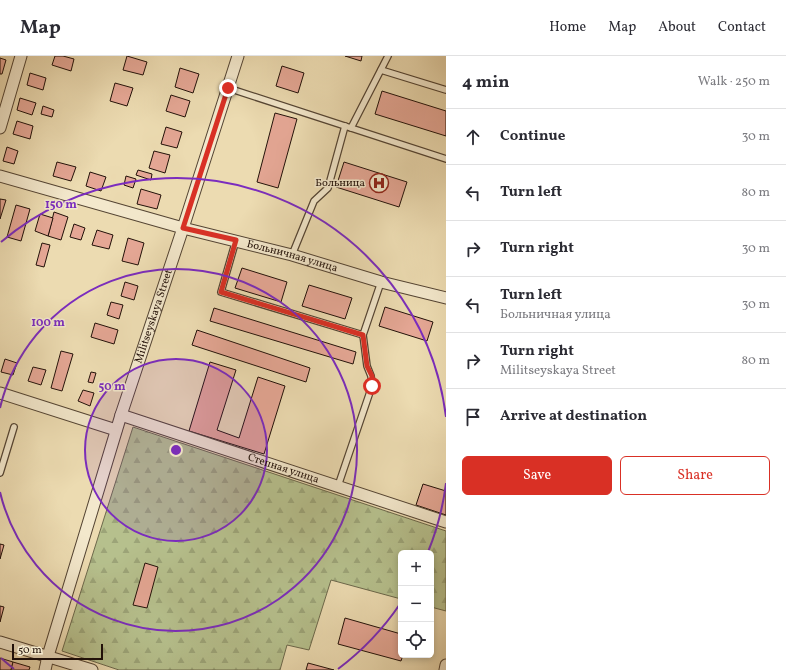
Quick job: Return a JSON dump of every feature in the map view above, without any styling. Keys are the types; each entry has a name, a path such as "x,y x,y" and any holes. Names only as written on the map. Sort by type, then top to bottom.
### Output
{"street":[{"path":"0,128 20,56"},
{"name":"Militseyskaya Street","path":"45,670 116,430 238,56"},
{"name":"Больничная улица","path":"0,176 183,228 236,240 382,282 446,298"},
{"path":"0,393 116,430"},
{"name":"Степная улица","path":"121,415 446,522"},
{"path":"0,642 92,670"},
{"path":"445,670 446,665"}],"lane":[{"path":"351,128 388,56"},
{"path":"381,70 446,90"},
{"path":"228,88 446,159"},
{"path":"292,255 314,201 328,188 345,126"},
{"path":"236,240 221,292 363,335"},
{"path":"338,486 372,386 372,376 367,366 363,335 382,282"},
{"path":"0,473 14,428"}],"green space":[{"path":"133,427 446,531 446,611 434,608 434,550 398,550 398,598 331,580 309,650 287,645 280,670 119,670 62,651"}],"building":[{"path":"55,56 63,56 74,59 71,71 52,65"},
{"path":"127,56 147,62 143,75 123,70"},
{"path":"345,56 362,56 361,61"},
{"path":"0,58 6,60 2,74 0,74"},
{"path":"282,66 304,73 298,93 276,86"},
{"path":"180,68 199,74 193,93 175,87"},
{"path":"30,73 46,78 43,90 27,85"},
{"path":"115,83 133,88 127,106 110,101"},
{"path":"382,91 446,111 446,136 375,114"},
{"path":"171,95 190,101 185,117 166,111"},
{"path":"20,98 36,103 32,115 17,110"},
{"path":"43,106 54,110 52,117 41,114"},
{"path":"275,113 297,119 278,188 257,182"},
{"path":"17,121 33,126 30,139 13,134"},
{"path":"166,127 182,132 177,148 161,144"},
{"path":"7,147 18,151 14,164 3,161"},
{"path":"154,151 170,155 165,173 149,168"},
{"path":"57,162 76,167 71,181 53,176"},
{"path":"344,162 407,182 399,207 336,187"},
{"path":"138,170 152,174 151,180 136,175"},
{"path":"90,172 106,177 101,191 86,186"},
{"path":"126,176 136,179 133,188 124,185"},
{"path":"141,189 161,195 157,209 137,204"},
{"path":"0,199 6,200 0,219"},
{"path":"16,205 30,209 21,241 7,237"},
{"path":"54,212 68,217 61,240 48,236"},
{"path":"40,214 53,218 48,236 35,231"},
{"path":"74,224 85,228 81,240 70,237"},
{"path":"97,230 113,235 109,249 92,245"},
{"path":"128,238 144,243 138,265 122,261"},
{"path":"42,243 50,245 44,267 36,265"},
{"path":"242,268 287,282 281,302 235,288"},
{"path":"125,282 138,286 134,300 121,296"},
{"path":"309,285 352,298 345,319 302,306"},
{"path":"111,302 123,305 119,319 107,315"},
{"path":"385,307 433,322 427,341 379,326"},
{"path":"214,308 356,352 353,364 210,321"},
{"path":"95,323 118,330 114,344 91,337"},
{"path":"197,330 310,368 306,382 192,345"},
{"path":"61,351 73,354 62,391 51,388"},
{"path":"5,359 17,363 13,375 1,372"},
{"path":"210,362 236,370 217,430 239,438 258,377 285,386 264,454 189,431"},
{"path":"33,367 46,370 41,385 28,381"},
{"path":"91,372 96,373 93,383 88,382"},
{"path":"83,390 94,393 90,406 78,401"},
{"path":"423,484 446,491 446,515 416,505"},
{"path":"0,544 4,545 0,559"},
{"path":"145,563 158,567 147,608 133,605"},
{"path":"0,606 4,607 0,622"},
{"path":"345,618 398,633 398,658 402,658 401,661 338,644"},
{"path":"0,658 13,662 11,670 0,670"},
{"path":"13,662 30,667 29,670 11,670"},
{"path":"308,663 334,670 306,670"}],"place":[{"name":"Больница","path":"379,183"}],"route":[{"path":"228,88 183,228 236,240 221,292 363,335 367,366 372,376 372,386"}]}
